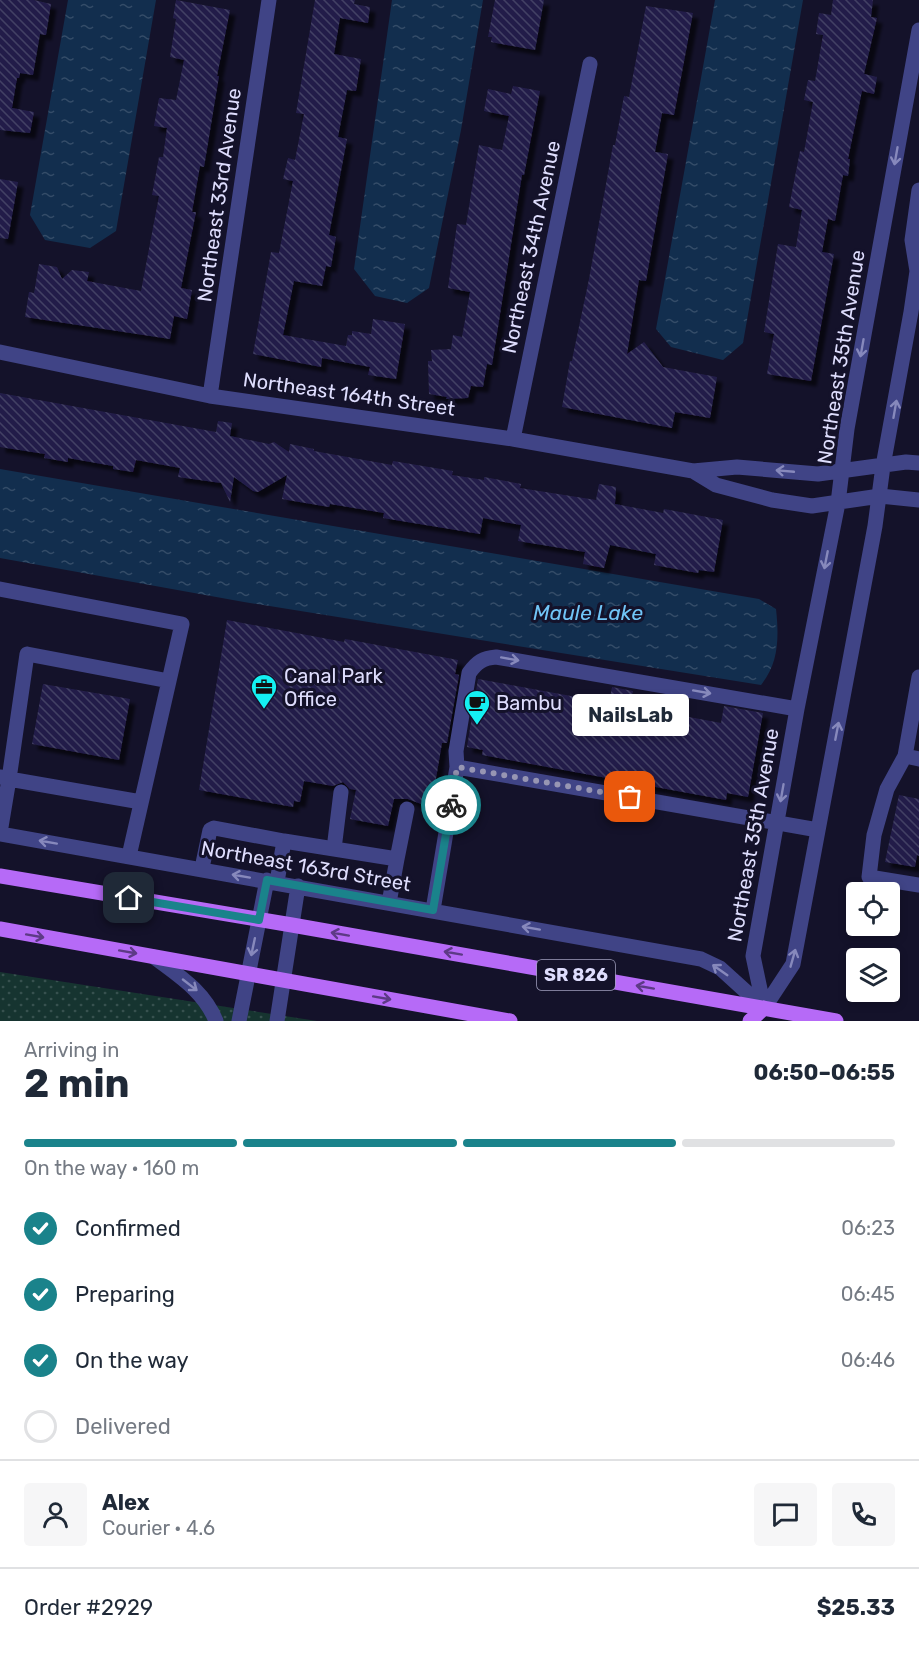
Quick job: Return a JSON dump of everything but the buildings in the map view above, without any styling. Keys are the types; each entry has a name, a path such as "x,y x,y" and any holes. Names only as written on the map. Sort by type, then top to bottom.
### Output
{"main road":[{"name":"SR 826","path":"0,876 292,925 768,1015 837,1021"},
{"path":"0,929 510,1021"},
{"path":"750,1021 768,1015"}],"street":[{"name":"Northeast 33rd Avenue","path":"210,396 268,0"},
{"name":"Northeast 35th Avenue","path":"768,1015 753,956 797,709 838,503 847,429 913,99 919,30"},
{"name":"Northeast 34th Avenue","path":"513,439 590,64"},
{"path":"768,1015 794,964 880,496 883,466 918,269 912,240 919,189"},
{"name":"Northeast 164th Street","path":"0,352 210,396 513,439 693,471 736,467 818,474 906,462 919,463"},
{"name":"Northeast 164th Street","path":"693,471 716,485 772,500 812,506 880,496 919,500"},
{"path":"0,589 182,624 129,856"},
{"path":"0,833 4,778 27,654 169,681"},
{"path":"433,910 457,767 456,751 470,673 476,664 485,658 496,657 797,709"},
{"path":"919,677 912,758 887,789 874,835 869,877 919,885"},
{"path":"457,767 818,830"},
{"path":"4,778 141,802"},
{"path":"334,849 341,792"},
{"path":"389,903 407,809"},
{"path":"202,868 210,830 214,828 397,859"},
{"name":"Northeast 163rd Street","path":"0,833 701,959 720,968 768,1015"},
{"path":"239,1021 259,920 284,841"},
{"path":"277,1021 298,886"},
{"path":"154,957 198,990 211,1008 216,1021"}],"green space":[{"path":"0,972 317,1021 0,1021"}],"water":[{"path":"68,0 156,0 116,231 90,248 45,240 30,215"},
{"path":"392,0 483,0 461,130 429,288 407,303 375,296 354,269"},
{"path":"715,0 803,0 743,343 723,360 671,347 656,329"},
{"name":"Maule Lake","path":"0,469 759,599 776,609 777,640 774,659 761,685 244,602 0,558"}],"way so far":[{"path":"451,805 457,767 630,797"}],"place":[{"name":"Canal Park Office","path":"264,710"},
{"name":"Bambu","path":"477,726"},
{"name":"NailsLab","path":"630,797"}],"route":[{"path":"129,898 259,920 267,880 433,910 451,805"}]}
